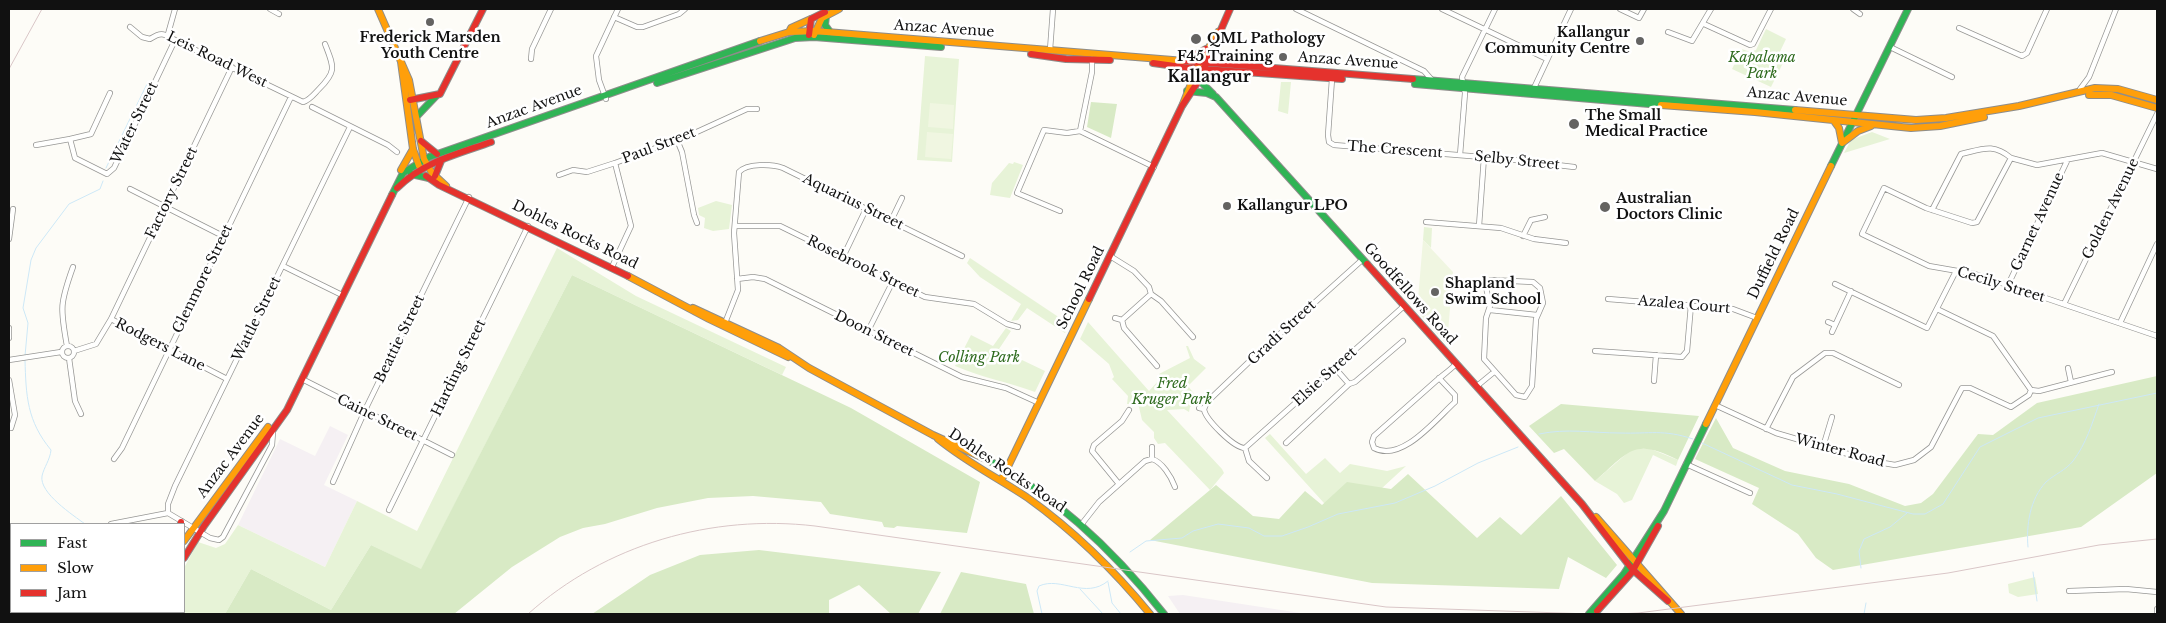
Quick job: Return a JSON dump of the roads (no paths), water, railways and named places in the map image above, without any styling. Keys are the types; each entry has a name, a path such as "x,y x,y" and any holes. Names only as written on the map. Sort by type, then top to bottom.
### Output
{"main road":[{"path":"378,9 406,70 426,162"},
{"path":"417,116 422,108 434,100 443,89 483,9"},
{"path":"811,34 820,20 839,9"},
{"name":"School Road","path":"1001,481 1154,167 1204,62 1213,37 1218,32 1230,9"},
{"name":"Duffield Road","path":"1634,565 1664,511 1908,9"},
{"path":"789,32 791,28 827,12 828,14"},
{"path":"828,14 825,25 830,32"},
{"path":"811,19 811,34"},
{"name":"Anzac Avenue","path":"185,556 199,532 273,432 287,410 392,194 394,184 400,175 426,162 789,32 1049,53 1186,60 1934,119 2019,106 2079,90 2095,88 2118,89 2157,100"},
{"name":"Anzac Avenue","path":"605,97 775,43 811,34 830,32 921,43"},
{"path":"1186,60 1189,56 1209,50 1220,63"},
{"name":"Anzac Avenue","path":"1092,56 1200,69 1748,112 1917,128 1940,126 2027,110 2091,94 2111,95 2157,108"},
{"path":"401,62 405,99 418,165"},
{"name":"School Road","path":"1189,93 1199,80 1200,69"},
{"name":"Goodfellows Road","path":"1199,80 1477,386 1634,565 1681,614"},
{"path":"413,98 443,89"},
{"path":"1189,93 1213,94"},
{"path":"1189,93 1208,96 1220,102"},
{"path":"405,99 436,96"},
{"path":"1834,121 1839,128 1842,143 1858,131 1873,125"},
{"path":"411,174 432,177 439,158 421,141"},
{"path":"400,175 414,149"},
{"name":"Dohles Rocks Road","path":"426,162 432,177"},
{"name":"Anzac Avenue","path":"392,194 418,165"},
{"name":"Dohles Rocks Road","path":"418,165 446,186 796,360 933,435 952,442 1006,472 1046,498 1081,525 1125,567 1164,614"},
{"name":"Anzac Avenue","path":"185,539 291,400"},
{"name":"Dohles Rocks Road","path":"933,435 948,448 1037,505 1082,540 1112,570 1150,614"},
{"path":"1589,614 1634,565"},
{"path":"1594,614 1614,596 1634,565"}],"street":[{"path":"168,34 175,9"},
{"path":"270,9 279,14"},
{"path":"531,59 532,49 551,9"},
{"path":"605,97 599,80 596,56 618,9"},
{"path":"614,17 637,27 643,27 679,14 685,9"},
{"path":"1049,53 1053,9"},
{"path":"1296,9 1305,11 1424,70 1432,80"},
{"path":"1442,9 1547,59"},
{"path":"1464,90 1461,82 1463,75 1495,9"},
{"path":"1534,88 1571,9"},
{"path":"1620,9 1639,18 1644,9"},
{"path":"1668,32 1692,41 1704,24 1711,9"},
{"path":"1704,24 1750,46 1753,44 1770,9"},
{"path":"1853,9 1860,14"},
{"path":"1959,28 2022,56 2027,53 2045,9"},
{"path":"2079,90 2088,77 2116,9"},
{"name":"Leis Road West","path":"130,27 142,37 150,39 159,33 168,34 175,40 291,97 306,102 331,77 333,69 325,44"},
{"name":"Water Street","path":"70,138 75,158 107,174 111,172 175,40"},
{"path":"1890,47 1952,77"},
{"path":"1080,131 1092,72 1092,56"},
{"name":"Factory Street","path":"111,319 232,67"},
{"path":"2088,77 2095,88"},
{"name":"The Crescent","path":"1332,78 1328,135 1332,144 1460,155 1464,90"},
{"path":"36,145 91,134 110,93"},
{"name":"Glenmore Street","path":"114,460 122,448 291,97"},
{"path":"312,107 388,144 396,152"},
{"name":"Paul Street","path":"559,175 573,170 587,172 615,163 677,140 747,109 757,109"},
{"name":"Golden Avenue","path":"2064,304 2157,114"},
{"name":"Wattle Street","path":"168,513 168,504 175,486 350,126"},
{"path":"1060,211 1017,193 1042,132 1047,129 1067,133 1080,131 1154,167"},
{"path":"677,140 682,152 697,223"},
{"path":"2011,158 1978,222 1972,223 1932,210 1961,154 1993,147 2000,148 2011,158 2037,165 2102,153 2157,169"},
{"name":"Selby Street","path":"1460,155 1574,167"},
{"path":"1479,226 1484,157"},
{"name":"Garnet Avenue","path":"2008,285 2068,159"},
{"path":"612,268 631,226 615,163"},
{"name":"Aquarius Street","path":"735,226 740,170 776,166 962,256"},
{"name":"Cecily Street","path":"1932,210 1884,188 1862,234 1918,262 2008,285 2157,336"},
{"path":"130,189 223,236"},
{"name":"Beattie Street","path":"333,482 469,198"},
{"path":"891,221 902,198"},
{"path":"9,239 13,209"},
{"path":"843,257 866,209"},
{"path":"1523,236 1531,220 1545,217"},
{"path":"1426,222 1503,228 1523,236 1547,242 1566,243"},
{"name":"Harding Street","path":"389,510 528,226"},
{"path":"724,324 737,296 735,226"},
{"name":"Rosebrook Street","path":"735,226 777,226 928,299 977,305 1007,324 1018,327"},
{"path":"2120,323 2157,244"},
{"path":"1110,256 1134,270 1147,285 1151,294 1161,301 1193,337"},
{"name":"Gradi Street","path":"1244,448 1234,445 1201,408 1252,359 1362,260"},
{"path":"283,266 342,295"},
{"path":"73,267 62,295 61,310 67,346 74,351 69,358 75,400 81,414"},
{"path":"1836,284 1927,328 1956,271"},
{"name":"Doon Street","path":"737,279 762,278 962,377 1006,388 1039,403"},
{"path":"868,331 893,281"},
{"path":"1489,281 1533,282 1539,286 1542,309 1538,315 1532,386 1528,394 1522,398 1517,397 1494,372 1483,356 1486,318 1490,310 1486,286 1489,281"},
{"path":"1832,332 1851,291"},
{"path":"1122,320 1151,294"},
{"name":"Azalea Court","path":"1608,299 1733,309 1757,318"},
{"path":"1596,351 1678,357 1685,354 1691,305"},
{"name":"Elsie Street","path":"1244,448 1404,306"},
{"path":"1937,309 1993,336 2031,390 2039,391 2112,372"},
{"path":"1490,310 1538,315"},
{"path":"1115,318 1122,320"},
{"name":"Rodgers Lane","path":"74,351 96,344 111,319 227,379"},
{"path":"1122,320 1123,327 1157,366"},
{"path":"1828,322 1834,325"},
{"path":"9,328 9,338"},
{"path":"1286,443 1349,384 1355,382 1403,341"},
{"path":"9,360 61,352 67,346"},
{"path":"61,352 64,357 69,358"},
{"path":"1766,429 1793,377 1825,353 1832,353 1899,386"},
{"path":"1654,381 1656,356"},
{"path":"1439,378 1455,395 1455,402 1400,450 1387,452 1374,448 1372,442 1374,436 1439,378 1456,364"},
{"path":"1335,368 1349,384"},
{"path":"2068,368 2071,382"},
{"path":"1477,386 1494,372"},
{"name":"Caine Street","path":"302,379 314,387 452,455"},
{"path":"9,380 15,415 11,428"},
{"name":"Winter Road","path":"1715,405 1766,429 1823,447 1884,464 1905,464 1914,460 1931,447 1962,388 1970,388 2011,407 2029,395 2031,390"},
{"path":"1120,484 1092,451 1094,445 1124,419 1129,410"},
{"path":"1823,447 1832,417"},
{"path":"185,525 210,538 219,540 223,537 255,473 272,445 273,432"},
{"path":"1152,447 1152,459"},
{"path":"1244,448 1248,461 1267,478"},
{"path":"1081,525 1099,502 1145,461 1156,460 1169,475 1175,487"},
{"path":"1686,464 1750,493"},
{"path":"116,523 168,513 181,523"},
{"path":"2069,591 2126,589 2157,592"},
{"path":"2157,609 2157,614"}],"waterway":[{"path":"106,168 147,84"},
{"path":"25,356 28,323 23,308 31,260 36,248 69,204 100,189 103,181"},
{"path":"25,360 29,408 37,429 51,450 42,476 42,483 58,503 84,523"},
{"path":"1702,443 1792,485 1837,494 1913,514 1925,514 1943,504 1980,447 2038,418 2157,393"},
{"path":"2028,547 2030,513 2036,496 2046,482 2067,467 2078,454 2099,404"},
{"path":"1539,434 1570,431 1656,433 1673,434 1693,439"},
{"path":"1130,552 1146,541 1182,538 1193,531 1218,524 1249,528 1264,536 1282,536 1338,514 1395,503 1435,486 1478,463 1518,447"},
{"path":"1861,568 1859,551 1864,539 1890,527 1907,513"},
{"path":"2033,572 2037,601"},
{"path":"1042,614 1037,591 1039,586 1056,584 1091,588 1108,581"},
{"path":"1108,582 1112,603 1121,614"},
{"path":"1080,589 1103,614"},
{"path":"1864,614 1866,603"}],"railway":[{"path":"9,69 42,9"},
{"path":"528,614 559,590 591,569 626,552 662,539 699,530 776,523 815,526 1386,607 1590,614"},
{"path":"1616,614 1638,613 1948,573 2099,545 2157,539"}],"place":[{"name":"Frederick Marsden Youth Centre","path":"430,22"},
{"name":"QML Pathology","path":"1196,39"},
{"name":"Kallangur Community Centre","path":"1640,41"},
{"name":"F45 Training","path":"1283,57"},
{"name":"The Small Medical Practice","path":"1574,124"},
{"name":"Kallangur LPO","path":"1227,206"},
{"name":"Australian Doctors Clinic","path":"1605,207"},
{"name":"Shapland Swim School","path":"1435,292"}],"district":[{"name":"Kallangur","path":"1209,77"}],"park label":[{"name":"Kapalama Park","path":"1762,66"},
{"name":"Colling Park","path":"979,358"},
{"name":"Fred Kruger Park","path":"1172,392"}]}
